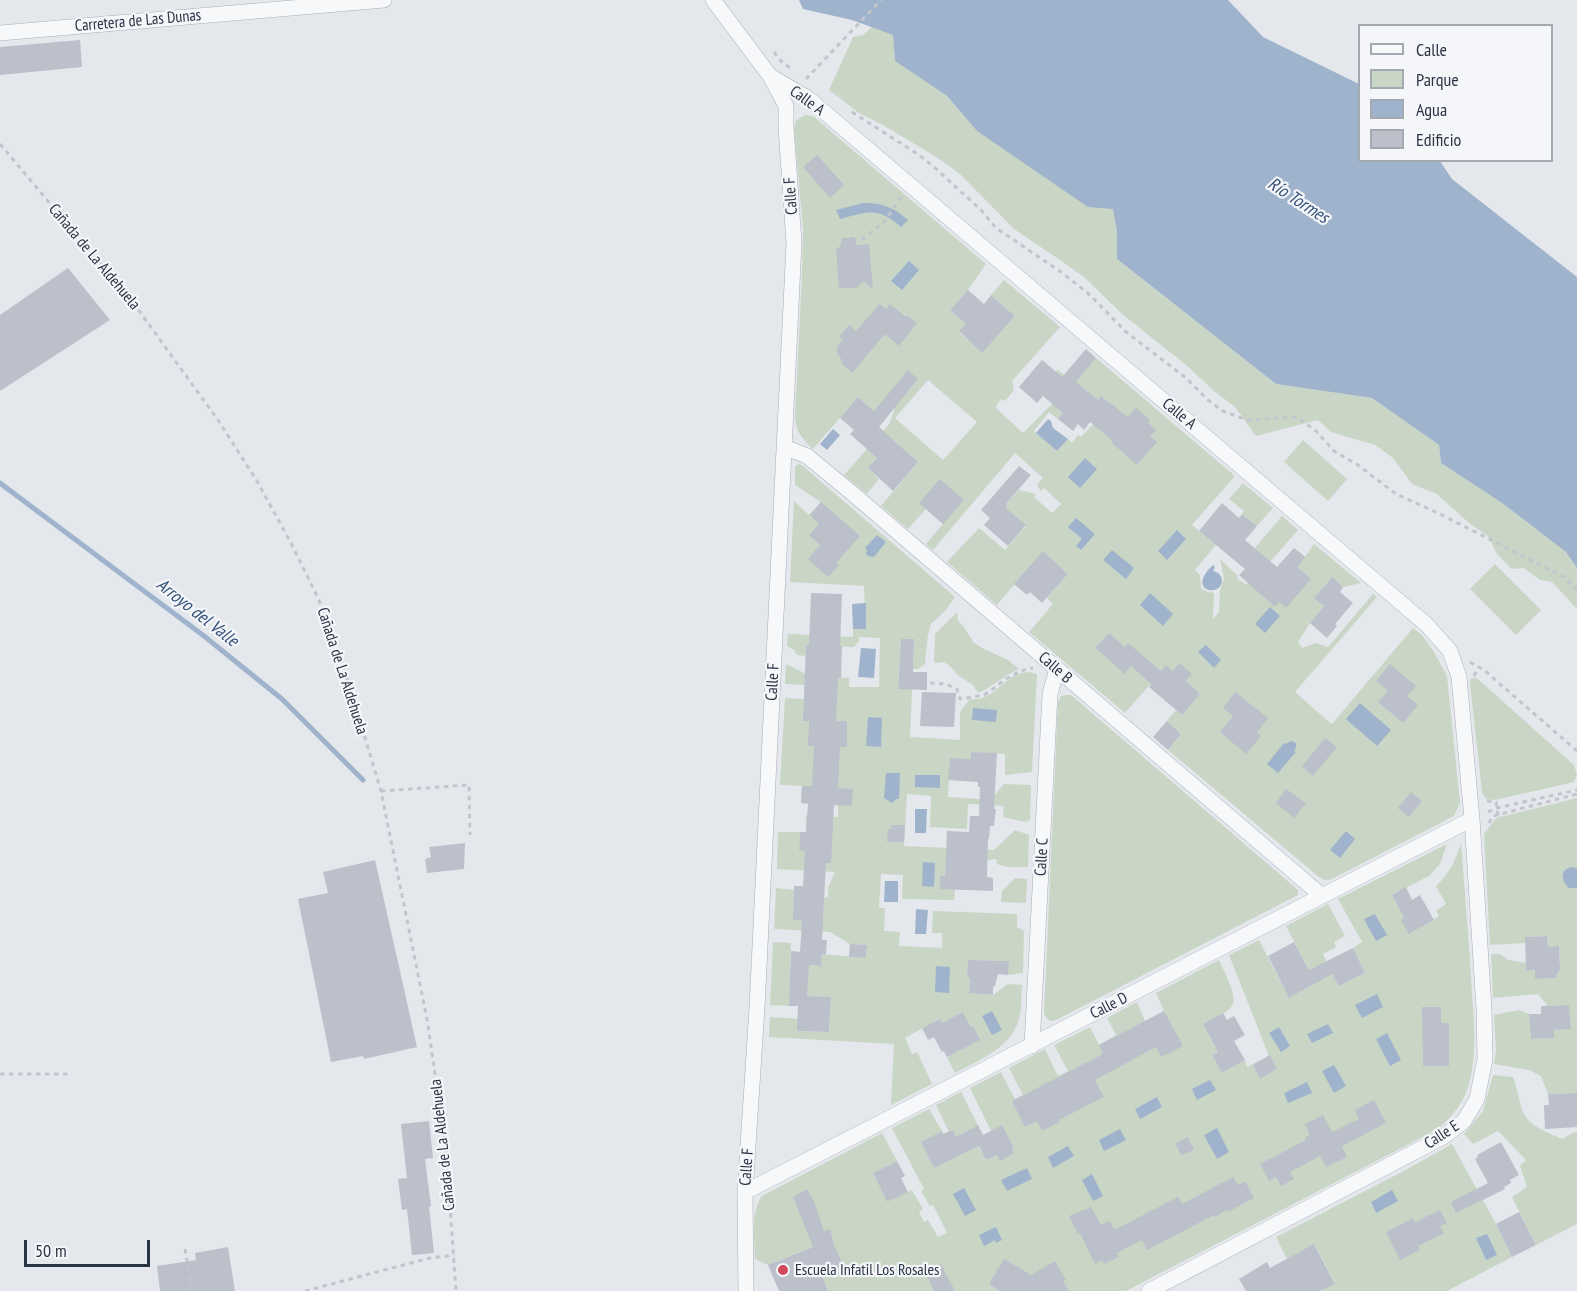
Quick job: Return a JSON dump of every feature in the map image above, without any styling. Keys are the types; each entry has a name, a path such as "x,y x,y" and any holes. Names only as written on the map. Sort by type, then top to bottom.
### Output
{"street":[{"name":"Carretera de Las Dunas","path":"0,33 384,0"},
{"path":"712,0 770,76"},
{"name":"Calle F","path":"746,1291 745,1191 757,1008 794,243 786,106 770,76"},
{"name":"Calle A","path":"770,76 809,99 1427,625 1450,651 1459,677 1472,819"},
{"name":"Calle B","path":"784,447 807,456 852,493 1322,896"},
{"name":"Calle C","path":"1032,1046 1050,694 1057,669"},
{"name":"Calle D","path":"745,1191 1472,819"},
{"name":"Calle E","path":"1149,1291 1443,1137 1464,1121 1477,1099 1485,1059 1472,819"}],"path":[{"path":"774,52 781,61 806,79 881,0"},
{"path":"850,111 933,166 981,210 996,228 1062,272 1090,295 1125,332 1186,378 1223,411 1247,420 1298,417 1316,431 1334,451 1358,465 1396,494 1564,577 1577,590"},
{"name":"Cañada de La Aldehuela","path":"0,144 132,301 218,420 257,481 313,588 336,642 381,791 427,1019 446,1149 456,1291"},
{"path":"862,240 888,216 904,194"},
{"path":"930,683 946,684 957,689 960,699 984,694 1020,671 1037,667 1034,662"},
{"path":"1484,670 1577,751"},
{"path":"381,791 469,785 470,835"},
{"path":"1497,808 1577,792"},
{"path":"1488,825 1493,816 1577,792"},
{"path":"1496,802 1498,815"},
{"path":"0,1074 68,1074"},
{"path":"185,1249 192,1291"},
{"path":"305,1291 430,1258 454,1255"}],"green space":[{"path":"872,27 894,35 895,61 947,96 977,131 1114,209 1117,259 1276,384 1372,398 1439,445 1441,463 1502,503 1566,552 1577,568 1577,609 1552,582 1540,580 1524,568 1512,569 1497,554 1488,536 1470,524 1437,494 1412,484 1393,458 1375,445 1331,432 1318,420 1256,436 1235,407 1122,314 1084,277 1014,229 961,175 938,158 859,113 829,90 853,37 863,35"},
{"path":"805,115 813,116 986,264 968,290 950,310 966,324 959,332 982,352 1015,316 991,295 1004,280 1060,327 1012,381 1014,390 1005,401 1001,399 997,404 996,408 1023,433 1052,404 1054,372 1058,370 1064,375 1070,368 1079,377 1096,358 1235,476 1192,525 1216,545 1195,570 1200,575 1201,588 1214,593 1213,619 1219,612 1220,590 1224,579 1220,559 1246,585 1268,560 1255,548 1282,516 1298,530 1261,572 1274,571 1294,548 1305,557 1314,544 1361,583 1343,587 1331,578 1315,597 1324,606 1298,642 1302,648 1316,643 1328,647 1373,594 1377,597 1295,692 1328,721 1332,724 1413,628 1422,635 1447,676 1460,803 1454,816 1332,879 1325,880 1319,877 1168,750 1181,734 1167,721 1176,710 1182,715 1200,694 1186,681 1179,664 1173,671 1166,666 1125,713 1029,632 1053,604 1047,598 1068,574 1043,551 997,605 947,562 979,528 1005,550 1026,526 1006,508 1008,505 1006,504 1019,490 1036,494 1034,497 1052,513 1061,504 1044,488 1041,491 1037,485 1043,478 1015,453 933,550 926,544 943,524 926,509 908,529 881,506 918,462 894,440 868,468 879,479 867,494 844,475 890,423 897,399 900,401 918,379 908,370 891,395 885,421 858,397 813,449 806,442 798,432 795,418 803,229 794,128 796,121","holes":["928,380 977,422 943,460 895,418","1083,388 1098,400 1101,396 1110,403 1081,437 1078,435 1072,443 1068,439 1057,451 1034,431 1049,412 1058,419"]},
{"path":"1303,440 1347,479 1328,501 1284,462"},
{"path":"799,464 955,597 945,611 931,624 925,664 918,669 913,669 914,639 901,639 898,688 912,689 910,737 960,740 960,712 970,699 986,696 1011,677 1019,674 1027,672 1037,674 1032,772 1005,775 1005,754 972,752 971,759 950,758 948,797 993,800 1004,784 1031,785 1030,820 1025,822 1003,817 1004,806 968,804 967,829 930,827 931,796 907,794 904,846 994,850 1015,830 1029,835 1028,867 1007,867 997,864 996,859 945,865 945,876 940,876 940,889 955,889 954,900 902,899 903,875 881,874 879,908 885,908 884,931 900,932 899,946 942,948 942,933 932,933 933,911 1017,914 1017,927 1024,931 1023,973 1008,975 1008,961 968,960 967,977 970,978 969,993 993,995 1008,984 1022,985 1019,1019 1009,1038 1001,1046 955,1073 947,1057 975,1042 973,1026 971,1027 963,1012 942,1023 939,1019 905,1038 912,1054 917,1052 932,1084 891,1105 894,1044 769,1037 770,1017 798,1019 798,1031 829,1032 831,997 790,995 789,1006 770,1005 773,942 791,943 790,973 808,974 809,965 821,966 822,954 866,958 867,945 850,944 830,932 774,929 776,888 794,890 793,920 823,921 824,898 828,897 828,888 835,872 777,869 778,832 806,832 806,816 838,817 838,805 801,803 802,786 780,785 785,698 804,699 805,685 785,684 786,664 812,677 849,678 849,687 879,687 880,638 859,637 854,647 807,645 806,656 797,655 787,646 788,634 853,637 853,629 866,628 864,586 790,582 794,501 809,515 821,502 795,485 795,467"},
{"path":"1243,483 1273,508 1257,526 1229,499"},
{"path":"1495,564 1541,610 1516,635 1470,589"},
{"path":"957,612 958,621 974,643 1008,660 1019,669 978,693 973,685 959,676 950,666 944,662 934,663 935,634"},
{"path":"1471,678 1479,680 1574,765 1577,775 1574,782 1495,800 1486,799 1482,792"},
{"path":"1071,695 1298,890 1298,895 1051,1021 1046,1018 1044,1012 1058,702 1061,696"},
{"path":"1577,798 1577,1093 1548,1094 1541,1076 1529,1070 1494,1064 1496,1050 1494,1015 1519,1010 1529,1014 1531,1039 1554,1038 1554,1030 1571,1029 1569,1005 1548,1006 1538,994 1493,998 1491,954 1500,954 1508,960 1526,963 1527,971 1535,970 1535,979 1556,978 1559,972 1558,964 1560,964 1559,947 1548,947 1547,936 1525,937 1525,943 1490,945 1484,834 1496,818"},
{"path":"1461,843 1474,1015 1474,1059 1470,1080 1462,1101 1438,1129 1126,1291 828,1291 810,1248 768,1265 755,1259 755,1218 762,1196 882,1133 897,1161 873,1173 887,1202 912,1190 923,1209 919,1212 924,1222 928,1220 938,1237 947,1233 933,1205 930,1206 921,1191 924,1189 892,1128 929,1109 942,1131 921,1142 934,1168 964,1153 953,1130 949,1132 936,1105 961,1092 978,1125 970,1130 986,1160 997,1155 1000,1160 1014,1148 1002,1126 991,1131 970,1088 1001,1072 1015,1099 1023,1095 1009,1068 1045,1049 1058,1076 1068,1071 1054,1045 1090,1027 1099,1045 1116,1035 1107,1018 1137,1002 1145,1021 1164,1011 1156,993 1219,960 1232,990 1234,1002 1219,1016 1203,1024 1218,1052 1212,1055 1222,1073 1245,1060 1247,1067 1269,1056 1229,955 1259,940 1289,998 1316,983 1286,926 1328,904 1345,936 1334,942 1336,947 1323,954 1339,986 1365,973 1353,948 1362,942 1338,899 1447,844 1440,864 1429,876 1392,895 1410,934 1439,916 1436,911 1446,904 1436,886 1452,866"},
{"path":"1015,878 1027,879 1026,903 1001,902 1002,891"},
{"path":"1493,1075 1513,1077 1524,1113 1537,1127 1562,1139 1577,1132 1577,1224 1536,1245 1512,1197 1527,1187 1520,1166 1526,1160 1498,1131 1473,1144 1464,1134 1483,1111"},
{"path":"1452,1144 1512,1257 1447,1291 1320,1291 1335,1283 1315,1245 1287,1259 1276,1237"}],"water":[{"name":"Río Tormes","path":"799,0 1228,0 1263,37 1358,84 1358,162 1441,162 1452,179 1577,277 1577,568 1566,552 1502,503 1441,463 1439,445 1372,398 1276,384 1117,259 1117,232 1113,209 1088,207 977,131 947,96 895,61 893,35 852,20 803,9"},
{"path":"863,203 887,207 908,220 901,227 879,213 858,214 840,219 836,210"},
{"path":"909,261 919,270 902,290 891,281"},
{"path":"1048,419 1053,428 1068,439 1057,451 1036,433"},
{"path":"833,429 840,435 827,450 820,444"},
{"path":"1085,458 1097,469 1080,488 1068,477"},
{"path":"1076,518 1095,534 1081,550 1076,546 1082,539 1068,527"},
{"path":"1177,530 1186,539 1167,560 1158,551"},
{"path":"877,535 886,542 874,557 868,556 865,548"},
{"path":"1112,550 1134,568 1126,579 1103,560"},
{"path":"1213,565 1215,567 1213,571 1219,574 1222,581 1220,586 1211,590 1203,586 1202,581"},
{"path":"1150,593 1173,614 1163,626 1140,605"},
{"path":"866,603 866,629 853,629 852,604"},
{"path":"1270,607 1280,616 1265,633 1255,624"},
{"path":"1206,645 1221,660 1214,668 1198,652"},
{"path":"861,648 876,649 874,678 858,677"},
{"path":"1360,703 1391,730 1377,746 1346,719"},
{"path":"973,708 997,710 996,722 972,720"},
{"path":"868,717 882,718 881,747 866,746"},
{"path":"1291,741 1296,743 1294,751 1296,752 1278,773 1267,764 1284,743"},
{"path":"886,773 900,773 899,799 892,803 884,798"},
{"path":"915,775 940,775 940,788 915,787"},
{"path":"915,809 927,809 926,833 915,833"},
{"path":"1346,831 1355,839 1340,858 1330,850"},
{"path":"923,862 935,863 934,887 922,886"},
{"path":"1573,867 1577,869 1577,888 1569,888 1564,882 1563,872"},
{"path":"885,881 898,881 898,902 884,902"},
{"path":"916,909 928,910 926,934 915,934"},
{"path":"1375,914 1387,935 1376,941 1364,919"},
{"path":"936,966 950,967 949,993 935,992"},
{"path":"1377,994 1383,1007 1362,1018 1355,1005"},
{"path":"992,1011 1002,1030 992,1035 982,1016"},
{"path":"1328,1024 1333,1033 1312,1043 1307,1034"},
{"path":"1279,1027 1290,1046 1281,1052 1269,1033"},
{"path":"1387,1033 1401,1060 1390,1066 1376,1039"},
{"path":"1334,1065 1346,1086 1334,1093 1322,1071"},
{"path":"1210,1080 1216,1090 1197,1100 1192,1089"},
{"path":"1307,1082 1312,1093 1288,1103 1284,1093"},
{"path":"1157,1097 1162,1107 1140,1119 1135,1109"},
{"path":"1217,1128 1229,1152 1217,1159 1204,1135"},
{"path":"1120,1129 1126,1140 1104,1151 1099,1140"},
{"path":"1068,1146 1074,1156 1053,1168 1048,1157"},
{"path":"1027,1168 1032,1179 1007,1191 1001,1180"},
{"path":"1092,1174 1103,1196 1093,1201 1082,1180"},
{"path":"964,1188 976,1210 965,1216 953,1194"},
{"path":"1392,1190 1398,1201 1376,1213 1371,1202"},
{"path":"996,1227 1002,1240 996,1243 995,1240 984,1246 979,1235"},
{"path":"1487,1234 1497,1255 1486,1260 1476,1238"}],"building":[{"path":"80,40 82,67 0,75 0,47"},
{"path":"817,155 844,185 830,198 803,167"},
{"path":"855,237 856,245 869,244 873,290 864,281 856,288 839,288 836,248 840,247 842,238"},
{"path":"68,268 110,320 0,391 0,315"},
{"path":"968,290 984,304 991,295 1015,316 982,353 959,331 966,324 950,310"},
{"path":"880,304 886,309 890,304 917,323 899,346 885,334 852,373 841,363 837,352 837,347 843,340 839,337 849,325 856,331"},
{"path":"1086,349 1096,358 1076,382 1098,400 1101,396 1128,417 1136,408 1150,420 1148,423 1156,430 1150,436 1157,442 1137,465 1090,422 1084,430 1078,424 1073,431 1058,419 1063,413 1043,396 1037,403 1019,387 1042,360 1062,377"},
{"path":"908,370 918,379 879,427 918,462 893,491 868,468 877,458 850,434 854,430 840,418 858,397 874,411"},
{"path":"1019,466 1031,475 1006,504 1008,505 1006,508 1026,525 1008,546 984,525 990,518 981,510"},
{"path":"940,479 964,500 943,524 919,503"},
{"path":"821,502 860,536 836,563 839,565 828,577 808,559 820,545 809,535 819,524 810,515"},
{"path":"1222,503 1239,518 1242,514 1257,526 1245,540 1277,567 1294,548 1305,557 1297,567 1311,579 1286,608 1279,602 1275,607 1239,575 1245,569 1199,531"},
{"path":"1043,551 1068,574 1042,603 1030,592 1027,595 1014,584"},
{"path":"1332,577 1343,587 1340,592 1353,603 1335,624 1337,626 1327,638 1310,623 1324,606 1314,598"},
{"path":"811,593 842,594 841,678 838,678 836,721 847,721 847,747 840,747 838,788 853,789 852,806 834,805 831,863 826,863 822,940 827,940 826,954 822,954 821,966 809,965 807,996 831,997 829,1032 797,1031 798,1006 789,1006 791,951 800,952 802,920 793,920 794,886 803,886 805,851 799,850 800,832 806,832 808,804 801,803 802,786 812,786 814,746 808,746 809,721 803,721"},
{"path":"1109,633 1125,647 1128,643 1161,671 1166,665 1173,671 1179,663 1192,674 1186,681 1200,694 1182,715 1149,687 1151,684 1131,666 1125,674 1095,648"},
{"path":"901,639 914,639 913,672 927,672 927,690 898,689"},
{"path":"1390,664 1416,686 1407,696 1418,705 1403,723 1378,702 1388,691 1376,681"},
{"path":"922,692 956,693 954,727 920,726"},
{"path":"1235,692 1268,718 1257,733 1261,736 1246,754 1220,732 1233,716 1223,708"},
{"path":"1167,721 1181,734 1168,750 1153,737"},
{"path":"1325,738 1337,747 1313,776 1302,766"},
{"path":"971,752 997,753 994,809 996,809 994,826 990,826 988,839 987,877 993,878 993,891 940,889 940,876 945,876 947,831 969,832 970,816 979,816 980,787 978,787 978,782 948,780 950,758 971,759"},
{"path":"1286,789 1306,803 1294,818 1276,803"},
{"path":"1411,792 1422,801 1409,817 1398,808"},
{"path":"891,825 905,825 904,842 887,842 888,829 891,829"},
{"path":"465,843 464,869 427,873 425,859 431,857 429,847"},
{"path":"375,860 417,1047 364,1059 363,1056 331,1062 298,899 328,893 323,872"},
{"path":"1406,887 1412,900 1420,895 1434,920 1409,934 1401,920 1404,918 1392,895"},
{"path":"1547,936 1548,947 1559,946 1560,968 1556,978 1535,979 1535,970 1526,971 1525,937"},
{"path":"1294,942 1309,970 1353,948 1365,973 1339,986 1332,974 1289,998 1268,956"},
{"path":"850,944 867,945 866,958 849,957"},
{"path":"968,960 1009,961 1008,975 998,974 993,987 993,995 969,993"},
{"path":"1569,1005 1571,1029 1554,1030 1554,1038 1531,1039 1529,1014 1541,1014 1541,1006"},
{"path":"1422,1007 1441,1007 1441,1023 1449,1023 1449,1066 1423,1066"},
{"path":"1164,1011 1183,1046 1161,1057 1156,1047 1095,1080 1104,1097 1059,1120 1060,1122 1042,1131 1037,1121 1025,1127 1012,1101 1103,1054 1099,1045"},
{"path":"963,1012 980,1040 947,1057 934,1037 928,1040 922,1028 940,1019 942,1023"},
{"path":"1223,1013 1227,1020 1234,1016 1245,1035 1234,1041 1245,1060 1222,1073 1212,1055 1218,1052 1203,1024"},
{"path":"1270,1055 1277,1069 1260,1079 1253,1065"},
{"path":"1577,1093 1577,1127 1545,1129 1544,1105 1549,1105 1548,1094"},
{"path":"1374,1100 1386,1123 1342,1146 1347,1157 1326,1167 1320,1156 1290,1172 1294,1179 1281,1186 1276,1177 1269,1181 1260,1164 1306,1140 1305,1137 1310,1135 1305,1124 1323,1115 1332,1132 1359,1119 1355,1110"},
{"path":"429,1121 433,1158 425,1159 434,1253 412,1255 407,1209 402,1210 398,1179 407,1178 401,1124"},
{"path":"978,1125 983,1135 1002,1125 1014,1148 1012,1150 1014,1153 1000,1161 997,1155 986,1160 979,1146 934,1168 921,1142 942,1131 943,1134 953,1130 956,1137"},
{"path":"1188,1137 1194,1150 1181,1155 1175,1143"},
{"path":"1501,1142 1519,1175 1510,1180 1511,1183 1504,1187 1505,1189 1456,1213 1451,1202 1488,1183 1475,1159 1477,1155"},
{"path":"897,1161 905,1176 901,1178 908,1192 887,1202 873,1173"},
{"path":"1233,1177 1238,1185 1245,1181 1254,1198 1228,1212 1227,1210 1215,1217 1214,1215 1147,1250 1142,1240 1117,1253 1119,1257 1104,1264 1102,1260 1095,1264 1069,1216 1091,1207 1101,1225 1110,1221 1114,1230 1178,1197 1182,1204"},
{"path":"807,1189 814,1201 824,1231 830,1229 844,1267 822,1276 828,1291 779,1291 768,1265 813,1247 793,1197"},
{"path":"1440,1210 1447,1223 1440,1226 1444,1233 1418,1246 1420,1250 1400,1260 1386,1232 1413,1218 1415,1222"},
{"path":"1519,1212 1536,1245 1512,1257 1496,1224"},
{"path":"1314,1244 1335,1284 1320,1291 1246,1291 1239,1279 1267,1262 1270,1268"},
{"path":"228,1247 235,1291 160,1291 157,1266 196,1260 195,1253"},
{"path":"1004,1259 1031,1275 1055,1261 1066,1280 1063,1281 1069,1291 1000,1291 989,1284"},
{"path":"941,1264 955,1291 934,1291 925,1272"}],"waterway":[{"name":"Arroyo del Valle","path":"0,483 204,636 282,699 363,780"}],"place":[{"name":"Escuela Infatil Los Rosales","path":"783,1270"}]}
